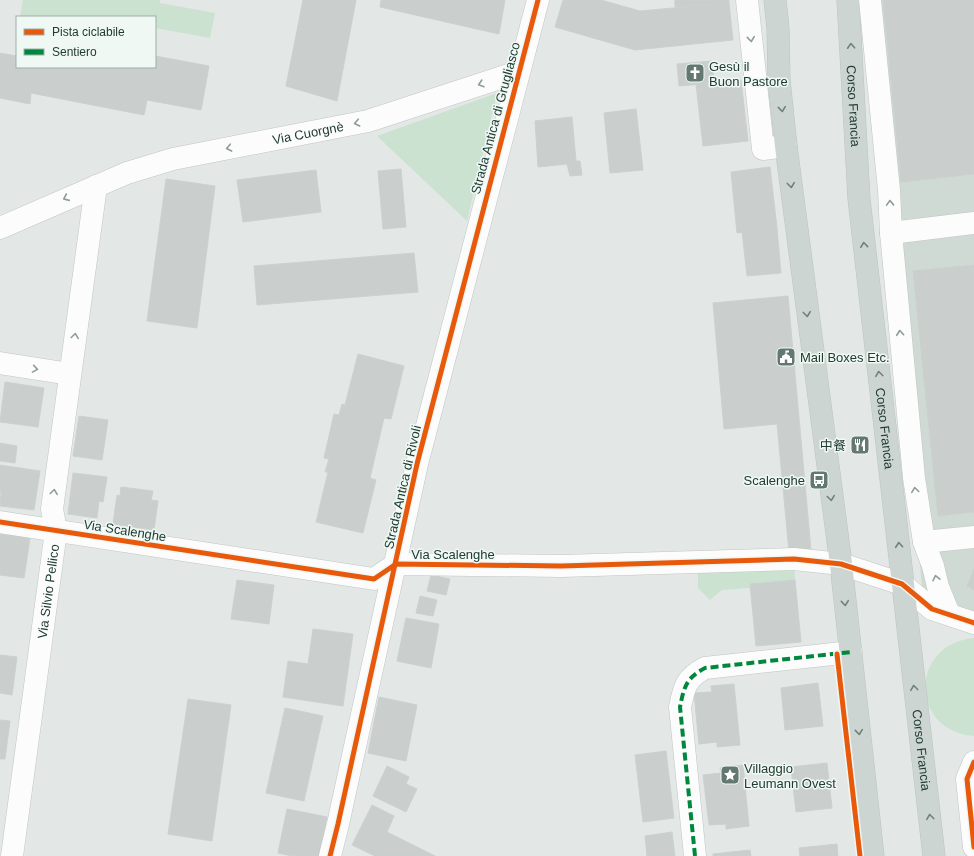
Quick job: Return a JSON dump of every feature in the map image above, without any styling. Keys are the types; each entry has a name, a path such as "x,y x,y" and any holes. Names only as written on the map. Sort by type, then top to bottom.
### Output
{"main road":[{"path":"776,0 778,28 778,80 841,564 873,856"},
{"name":"Corso Francia","path":"848,0 859,199 934,856"}],"street":[{"name":"Strada Antica di Grugliasco","path":"474,241 538,0"},
{"path":"747,0 763,149 786,146"},
{"name":"Corso Francia","path":"870,0 890,190 891,232 914,478 924,542 933,566 938,587 949,614"},
{"name":"Via Cuorgnè","path":"0,228 127,173 173,159 368,121 518,72"},
{"path":"0,363 70,374 96,186"},
{"path":"891,232 974,223"},
{"name":"Strada Antica di Rivoli","path":"330,856 417,464 474,241"},
{"name":"Via Silvio Pellico","path":"12,856 56,530 52,510 70,374"},
{"name":"Via Scalenghe","path":"0,522 374,579 396,564 561,566 794,559 841,564 902,584"},
{"path":"924,542 974,537"},
{"path":"902,584 932,608 974,623"},
{"path":"695,856 680,707 684,687 692,675 705,668 851,652"},
{"path":"970,771 974,847"}],"shaded area":[{"path":"868,0 974,0 974,621 931,605 922,587"}],"green space":[{"path":"23,0 160,0 160,3 215,13 210,38 156,28 156,16 20,16"},
{"path":"497,93 467,221 377,136"},
{"path":"794,559 795,580 750,584 750,588 722,590 710,600 698,588 698,561"},
{"path":"974,638 974,736 953,731 937,719 928,704 925,687 928,670 937,655 953,644"}],"building":[{"path":"303,0 356,0 337,101 286,86"},
{"path":"381,0 505,0 499,34 380,7"},
{"path":"563,0 601,0 640,11 729,3 733,40 635,50 555,27"},
{"path":"675,0 729,0 729,3 675,7"},
{"path":"883,0 974,0 974,174 901,182"},
{"path":"0,53 16,56 16,68 156,68 156,56 209,66 201,110 147,100 144,115 31,93 30,104 0,98"},
{"name":"Gesù il Buon Pastore","path":"712,61 714,83 679,86 677,64"},
{"path":"741,80 748,141 703,146 696,84"},
{"path":"636,109 643,170 610,173 604,113"},
{"path":"572,117 576,161 580,161 582,175 570,176 567,164 538,167 535,121"},
{"path":"770,167 777,228 737,233 731,172"},
{"path":"401,169 406,227 383,229 378,171"},
{"path":"316,170 321,212 243,222 237,180"},
{"path":"166,179 215,186 197,328 147,321"},
{"path":"777,228 781,273 747,276 742,232"},
{"path":"414,253 418,292 257,305 254,266"},
{"path":"974,265 974,512 938,516 913,271"},
{"path":"788,296 811,550 789,552 777,424 724,429 713,303"},
{"path":"358,354 404,366 391,419 384,418 370,478 376,480 363,533 316,522 328,472 325,472 329,459 324,458 334,414 339,415 342,404 345,405"},
{"path":"5,382 44,388 38,427 0,422"},
{"path":"79,416 108,420 102,460 73,456"},
{"path":"0,443 17,446 15,463 0,461"},
{"path":"0,465 40,471 34,510 0,506"},
{"path":"73,473 107,477 103,502 99,501 97,518 68,514"},
{"path":"121,487 153,491 151,500 158,501 154,530 113,524 117,495 120,496"},
{"path":"0,534 30,538 24,578 0,575"},
{"path":"974,569 974,590 967,586"},
{"path":"431,575 450,579 446,595 427,591"},
{"path":"237,580 274,585 269,624 231,619"},
{"path":"795,580 801,642 756,646 750,584"},
{"path":"420,596 437,600 433,616 416,613"},
{"path":"406,618 439,624 431,668 397,661"},
{"path":"313,629 353,634 343,706 283,697 288,661 308,664"},
{"path":"0,655 17,657 12,695 0,693"},
{"path":"818,683 823,726 785,730 781,688"},
{"path":"734,684 740,745 717,747 717,742 699,744 694,693 712,692 711,686"},
{"path":"379,697 417,705 406,761 368,753"},
{"path":"188,699 231,705 212,841 168,834"},
{"path":"285,708 323,716 304,801 266,793"},
{"path":"0,720 10,721 5,759 0,759"},
{"path":"666,751 674,818 643,822 635,755"},
{"path":"827,763 832,808 796,812 791,767"},
{"path":"743,765 749,826 726,829 726,824 709,825 703,775 721,773 720,768"},
{"path":"387,766 409,777 406,784 417,789 406,812 373,796"},
{"path":"372,805 394,816 387,832 435,856 375,856 352,845"},
{"path":"287,809 327,817 319,856 292,856 278,853"},
{"path":"672,832 675,856 647,856 645,836"},
{"path":"837,844 838,856 800,856 799,848"},
{"path":"750,850 751,856 713,856 713,854"}],"marked path":[{"path":"695,856 680,707 683,694 690,679 705,668 851,652"}],"cycle path":[{"path":"330,856 417,464 538,0"},
{"path":"0,522 374,579 396,564 561,566 794,559 841,564 902,584 932,609 974,623"},
{"path":"837,654 860,856"},
{"path":"974,762 967,779 974,847"}],"place":[{"name":"Gesù il Buon Pastore","path":"695,73"},
{"name":"Mail Boxes Etc.","path":"786,357"},
{"name":"中餐","path":"860,445"},
{"name":"Scalenghe","path":"819,480"},
{"name":"Villaggio Leumann Ovest","path":"730,775"}]}
